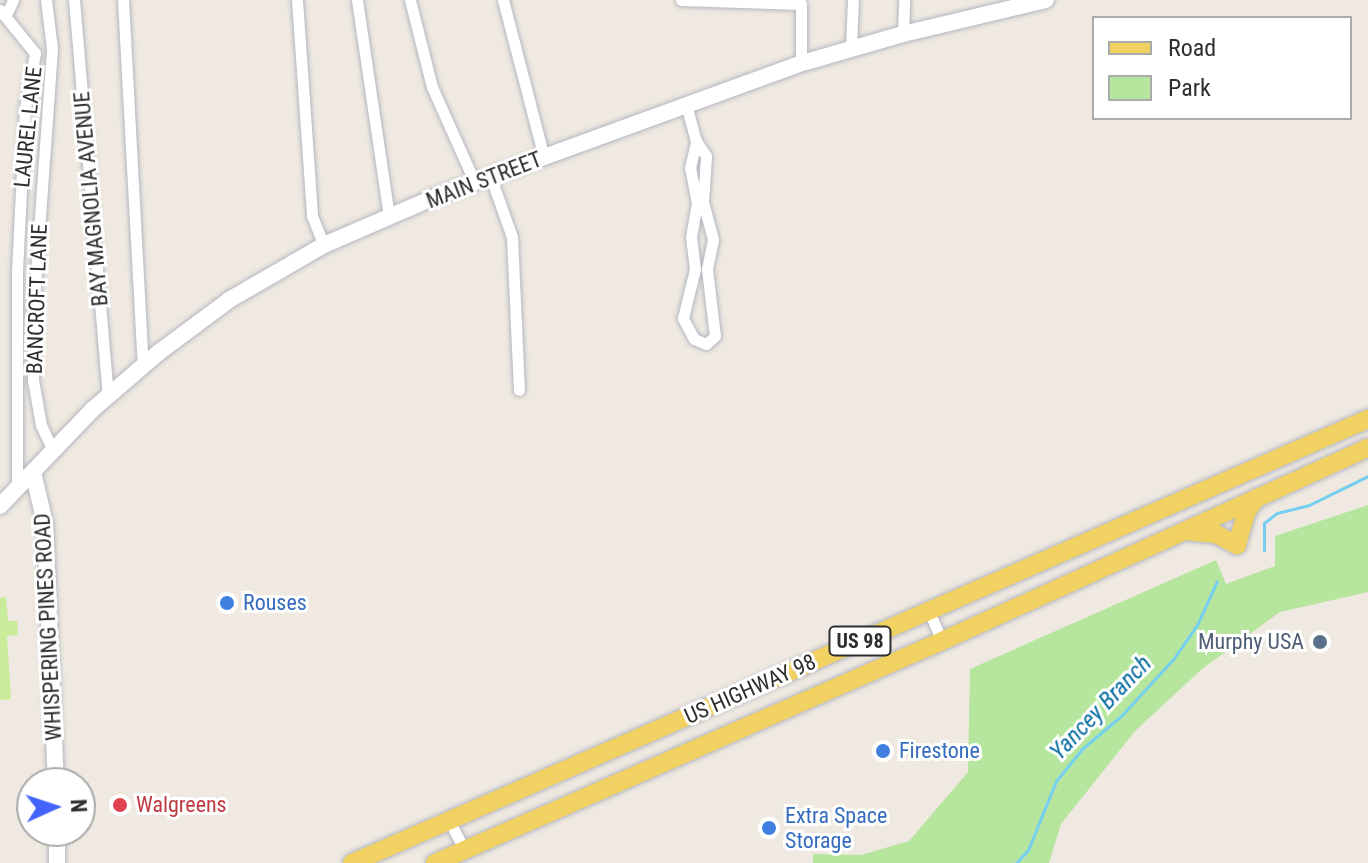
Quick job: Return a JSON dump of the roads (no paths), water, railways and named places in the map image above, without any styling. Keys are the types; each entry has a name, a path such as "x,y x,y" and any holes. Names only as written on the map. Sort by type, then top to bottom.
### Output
{"main road":[{"name":"MAIN STREET","path":"0,506 143,366 229,300 324,245 544,157 851,48 1046,0"},
{"name":"US HIGHWAY 98","path":"352,863 1368,419"},
{"name":"US HIGHWAY 98","path":"435,863 942,641 1368,448"},
{"name":"WHISPERING PINES ROAD","path":"33,472 45,523 55,767"},
{"path":"1183,531 1216,534 1237,545 1246,513 1256,498"}],"street":[{"path":"3,13 13,0"},
{"name":"BANCROFT LANE","path":"46,0 52,49 34,300 33,380 41,425 53,451"},
{"name":"BAY MAGNOLIA AVENUE","path":"74,0 108,397"},
{"path":"123,0 143,366"},
{"path":"297,0 312,216 324,245"},
{"path":"357,0 389,217"},
{"path":"410,0 432,87 512,237 519,390"},
{"path":"503,0 544,157"},
{"path":"681,0 801,2 801,65"},
{"path":"851,48 853,0"},
{"path":"903,34 904,0"},
{"name":"LAUREL LANE","path":"3,13 35,53 25,108 17,273 17,488"},
{"path":"687,108 696,141 706,156 700,203 691,237 701,269 715,336 706,344 694,339 683,318 701,269 713,240 700,203"},
{"path":"929,611 942,641"},
{"path":"450,822 464,850"}],"waterway":[{"name":"Yancey Branch","path":"1264,550 1264,523 1277,513 1309,505 1368,476"},
{"name":"Yancey Branch","path":"1016,863 1028,850 1056,781 1082,749 1122,715 1174,658 1197,625 1217,581"}],"place":[{"name":"Rouses","path":"227,603"},
{"name":"Murphy USA","path":"1320,642"},
{"name":"Firestone","path":"883,751"},
{"name":"Walgreens","path":"120,805"},
{"name":"Extra Space Storage","path":"769,828"}]}
